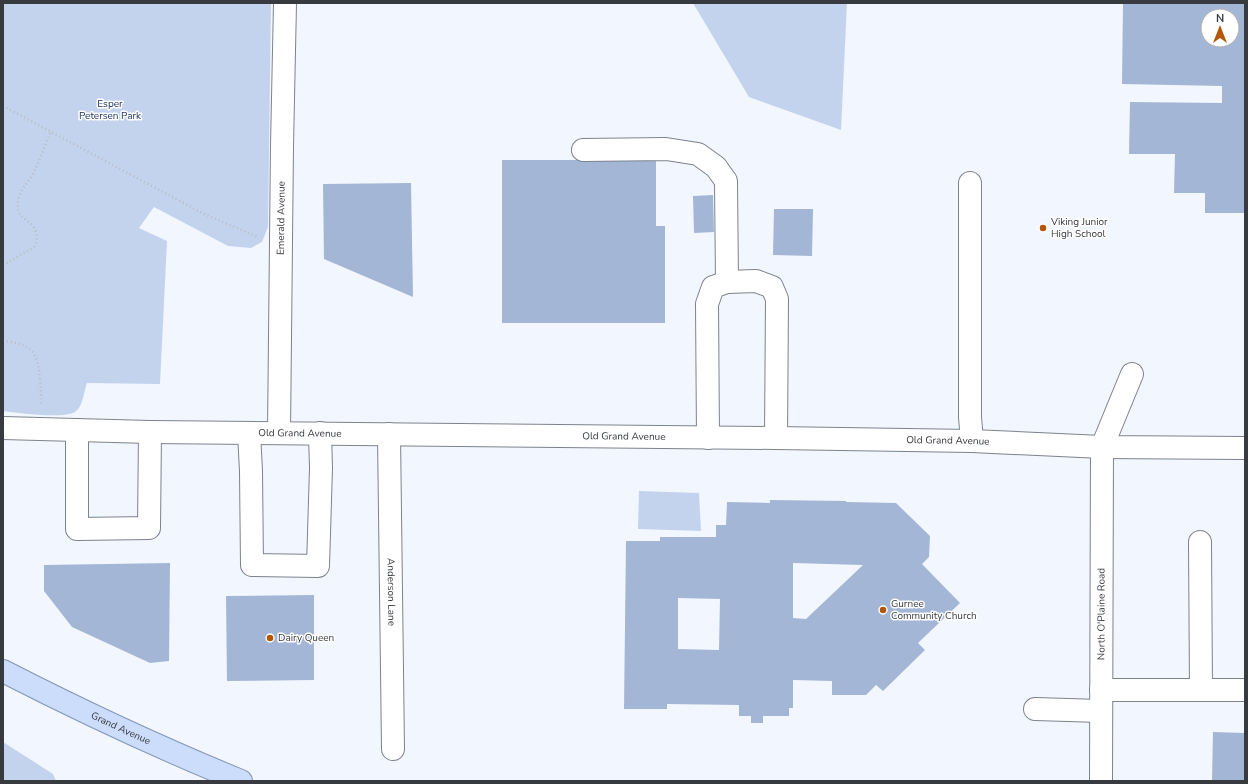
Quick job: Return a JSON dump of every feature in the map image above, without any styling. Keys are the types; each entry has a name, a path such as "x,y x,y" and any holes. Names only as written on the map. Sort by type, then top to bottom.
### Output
{"main road":[{"name":"Grand Avenue","path":"3,671 119,729 241,781"}],"street":[{"name":"Emerald Avenue","path":"279,433 280,250 285,3"},
{"path":"583,150 666,149 698,154 716,167 726,181 727,282"},
{"path":"970,183 970,417 972,441"},
{"path":"708,438 707,304 713,287 727,282 756,281 772,287 777,299 776,438"},
{"path":"1102,447 1132,374"},
{"name":"Old Grand Avenue","path":"3,428 150,432 972,441 1102,447 1245,448"},
{"path":"77,430 77,529 149,528 150,432"},
{"path":"249,433 252,565 318,566 321,468 320,433"},
{"name":"Anderson Lane","path":"389,434 393,750"},
{"name":"North O'Plaine Road","path":"1101,781 1102,447"},
{"path":"1200,542 1201,690"},
{"path":"1035,709 1102,700 1201,690 1245,690"}],"path":[{"path":"3,106 204,214 258,237 280,250"},
{"path":"3,265 23,253 32,250 36,243 37,234 33,226 22,218 18,211 18,201 21,192 34,173 39,157 51,132"},
{"path":"3,341 23,345 32,352 37,363 40,381 41,411"}],"green space":[{"name":"Esper Petersen Park","path":"3,3 271,3 268,227 262,242 251,248 228,246 154,207 139,228 167,241 160,384 87,383 83,399 78,410 69,414 40,415 3,411"},
{"path":"693,3 847,3 841,130 749,97"},
{"path":"639,491 699,493 701,531 638,529"},
{"path":"3,742 53,774 56,781 3,781"}],"building":[{"path":"1123,3 1245,3 1245,213 1205,213 1205,193 1174,193 1175,154 1129,154 1130,102 1222,103 1222,86 1122,84"},
{"path":"502,160 656,160 656,226 665,226 665,323 502,323"},
{"path":"411,183 413,297 324,259 323,184"},
{"path":"713,195 714,232 694,233 693,196"},
{"path":"774,209 813,209 812,256 773,255"},
{"name":"Gurnee Community Church","path":"770,500 896,503 930,536 929,557 922,564 960,603 918,643 925,650 883,691 876,685 866,695 832,695 832,681 793,680 793,708 789,708 789,716 763,716 763,723 751,723 751,716 739,716 739,705 667,704 667,709 624,709 626,541 660,541 660,537 716,537 716,525 726,525 727,502 770,503","holes":["793,563 863,565 806,619 793,618","678,598 720,599 719,650 678,649"]},
{"path":"170,563 169,661 150,663 72,627 44,591 44,565"},
{"name":"Dairy Queen","path":"314,595 314,680 227,681 226,596"},
{"path":"1213,732 1245,733 1245,781 1212,781"}],"place":[{"name":"Viking Junior High School","path":"1043,228"},
{"name":"Gurnee Community Church","path":"883,610"},
{"name":"Dairy Queen","path":"270,638"}]}
